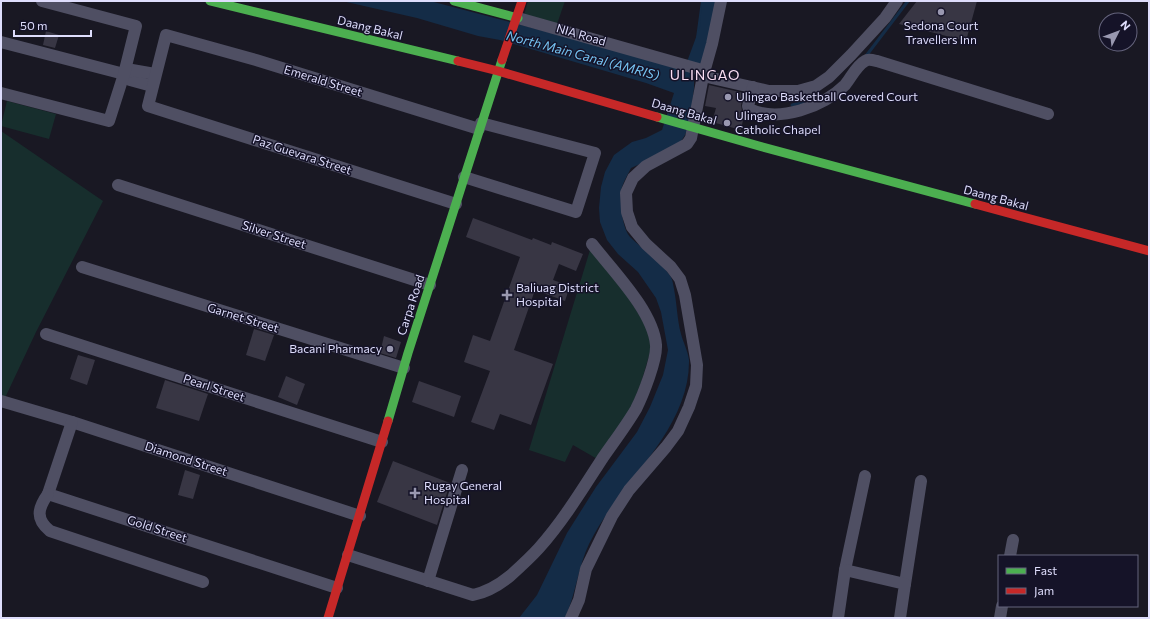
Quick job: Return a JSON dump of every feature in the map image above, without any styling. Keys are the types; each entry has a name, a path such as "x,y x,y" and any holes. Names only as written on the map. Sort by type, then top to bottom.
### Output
{"street":[{"path":"1,93 109,121 124,74 136,26 42,1"},
{"name":"Daang Bakal","path":"210,1 498,71 759,146 1149,251"},
{"name":"NIA Road","path":"454,1 516,20 769,91 798,91 816,86 829,77 885,18 897,1"},
{"name":"Carpa Road","path":"328,618 430,285 480,126 522,1"},
{"path":"571,618 579,600 586,569 612,516 629,490 666,447 678,430 690,407 696,386 696,365 693,339 685,295 680,279 671,267 646,244 632,227 627,212 626,193 633,178 646,166 687,144 691,138 691,126 699,71 712,44 721,1"},
{"name":"Emerald Street","path":"155,74 166,35 480,126 595,153 576,212 464,177"},
{"path":"1,42 124,74 130,80 152,86 155,74 132,70 124,74"},
{"path":"753,87 748,106 749,109 760,113 773,114 798,111 816,105 832,96 845,85 865,61 876,60 1048,114"},
{"name":"Paz Guevara Street","path":"152,86 148,106 456,204"},
{"name":"Silver Street","path":"118,185 430,285"},
{"path":"348,555 473,595 495,587 509,576 538,549 563,518 636,408 652,368 656,347 654,335 648,320 633,296 592,244"},
{"name":"Garnet Street","path":"82,267 404,368"},
{"name":"Pearl Street","path":"46,334 382,442"},
{"name":"Diamond Street","path":"6,402 360,516"},
{"path":"72,422 48,494 42,502 40,520 50,531 203,582"},
{"path":"428,581 462,470"},
{"path":"838,618 845,570 865,476"},
{"path":"900,618 921,481"},
{"name":"Gold Street","path":"48,494 337,588"},
{"path":"1010,555 1013,540"},
{"path":"845,570 904,584"},
{"path":"1000,618 1002,607"}],"green space":[{"path":"528,1 565,1 557,24 524,15"},
{"path":"7,101 56,114 49,139 1,126"},
{"path":"1,131 103,201 36,332 4,400 1,399"},
{"path":"590,250 599,250 654,339 641,383 622,429 599,460 573,445 565,462 529,450"}],"water":[{"name":"North Main Canal (AMRIS)","path":"342,1 430,1 688,69 693,60 701,1 712,1 702,50 694,71 694,88 690,121 685,135 680,143 669,151 631,168 621,192 623,220 627,233 667,271 671,277 680,328 689,360 686,386 678,410 665,434 617,500 589,544 565,618 519,618 537,595 567,533 596,487 637,432 650,407 663,375 668,350 661,312 656,298 638,272 618,254 607,240 600,222 599,208 601,187 605,172 614,155 632,142 646,138 662,130 674,93 646,83 500,40 478,36 417,18"}],"building":[{"name":"Sedona Court Travellers Inn","path":"917,1 977,1 966,41 899,24"},
{"path":"46,31 59,35 55,48 43,45"},
{"name":"Ulingao Basketball Covered Court","path":"709,85 744,93 741,105 744,115 741,130 712,122 716,108 705,106"},
{"path":"473,218 532,240 533,238 551,245 552,242 583,254 576,271 559,264 553,280 570,286 565,301 535,290 514,350 553,364 531,425 500,414 494,430 471,422 490,371 464,362 473,335 490,341 520,257 466,237"},
{"path":"254,329 274,335 265,361 246,355"},
{"name":"Bacani Pharmacy","path":"384,336 401,342 396,358 380,353"},
{"path":"78,355 95,360 87,385 70,379"},
{"path":"286,376 305,384 297,405 278,397"},
{"path":"165,380 208,394 199,421 156,408"},
{"path":"419,381 461,396 454,417 412,402"},
{"name":"Rugay General Hospital","path":"393,461 450,483 437,525 377,502"},
{"path":"185,470 200,475 193,499 178,495"}],"waterway":[{"path":"695,66 709,28 711,1"},
{"path":"866,56 908,1"},
{"path":"792,105 812,100"}],"traffic: fast":[{"path":"210,1 458,61"},
{"path":"454,1 518,18"},
{"path":"388,421 408,353 502,60"},
{"path":"657,117 975,204"}],"traffic: jam":[{"path":"502,60 522,1"},
{"path":"458,61 498,71 657,117"},
{"path":"975,204 1149,251"},
{"path":"328,618 388,421"}],"place":[{"name":"Sedona Court Travellers Inn","path":"941,12"},
{"name":"Ulingao Basketball Covered Court","path":"728,97"},
{"name":"Ulingao Catholic Chapel","path":"727,123"},
{"name":"Baliuag District Hospital","path":"507,295"},
{"name":"Bacani Pharmacy","path":"390,349"},
{"name":"Rugay General Hospital","path":"415,493"}],"district":[{"name":"ULINGAO","path":"705,75"}]}
